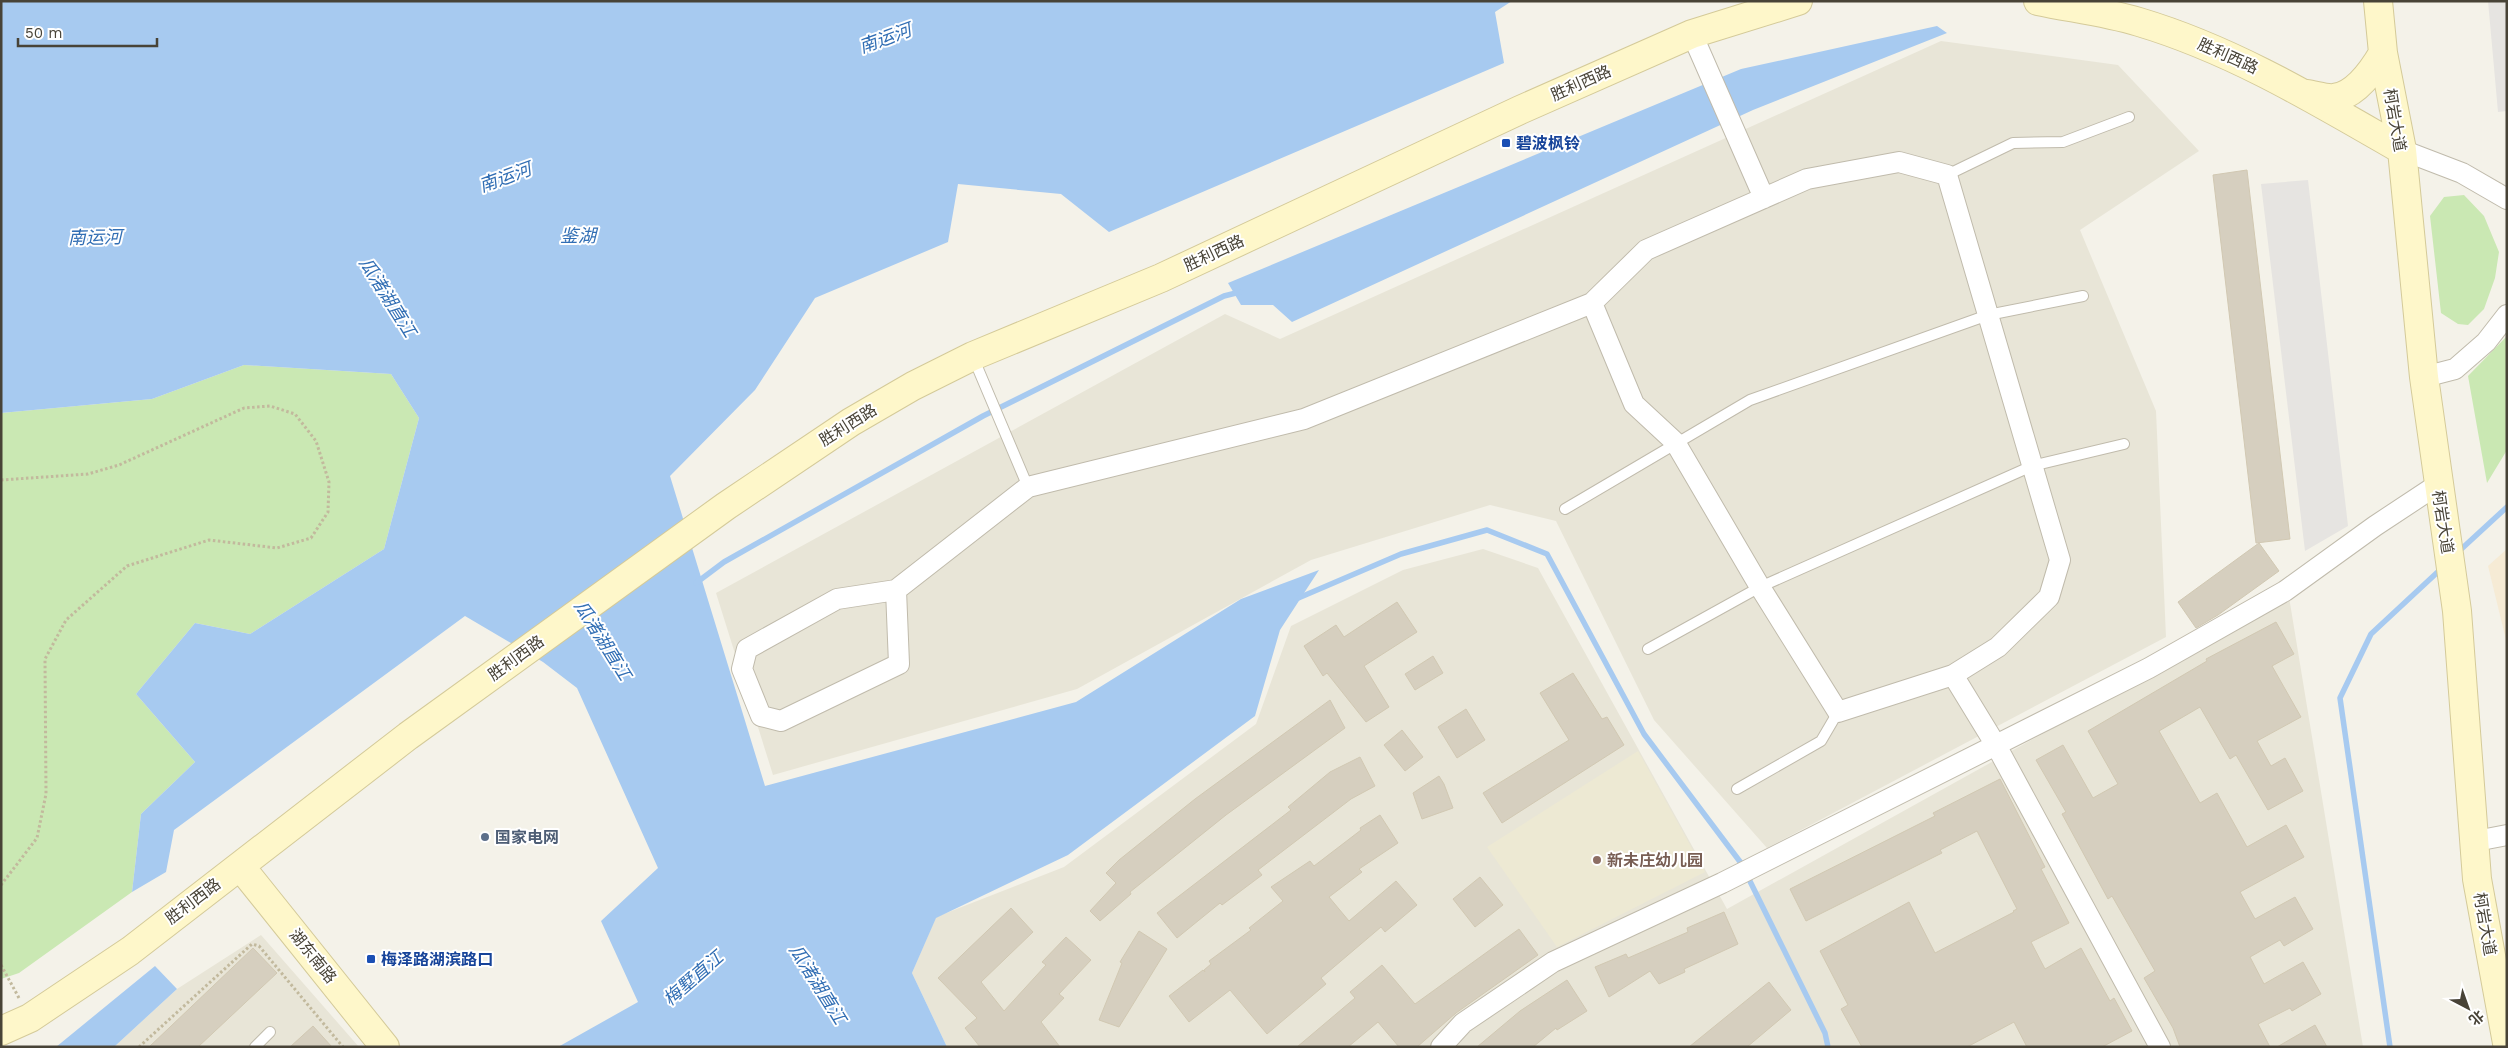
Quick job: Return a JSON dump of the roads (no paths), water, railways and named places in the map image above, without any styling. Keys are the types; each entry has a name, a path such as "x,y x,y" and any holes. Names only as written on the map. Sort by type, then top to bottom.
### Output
{"street":[{"name":"胜利西路","path":"1,1031 30,1018 130,951 165,922 408,736 726,506 851,422 913,386 973,356 1161,278 1520,110 1692,34 1798,1"},
{"name":"胜利西路","path":"2038,1 2137,21 2193,41 2275,77 2402,150"},
{"name":"柯岩大道","path":"2378,1 2383,53 2402,150 2424,377 2457,611 2476,841 2477,879 2507,1043"},
{"path":"1692,34 1764,198"},
{"path":"2275,77 2305,94 2334,98 2353,89 2372,71 2383,53"},
{"path":"2402,150 2462,173 2507,199"},
{"path":"896,590 899,664 781,721 760,716 742,669 747,650 838,599 896,590 1028,487 1304,419 1592,303 1646,250 1807,179 1899,162 1947,175 2060,560 2049,597 1998,647 1953,675 1838,712 1760,587 1676,442 1634,404 1592,303"},
{"path":"2424,377 2455,369 2486,342 2507,315"},
{"path":"1441,1047 1463,1023 1553,962 1722,883 2149,668 2285,591 2375,526 2440,497"},
{"path":"1953,675 1997,746 2160,1047"},
{"path":"2476,841 2507,835"},
{"name":"湖东南路","path":"240,866 382,1046"}],"lane":[{"path":"1947,175 2013,143 2063,142 2129,117"},
{"path":"1565,509 1750,400 1988,315 2083,296"},
{"path":"973,356 992,406 1028,487"},
{"path":"1648,649 1760,587 2032,466 2124,444"},
{"path":"1737,789 1821,741 1838,712"},
{"path":"255,1047 270,1032"}],"water":[{"name":"鉴湖","path":"1,1 1512,1 1495,12 1504,63 1109,232 1061,194 958,184 948,242 815,298 755,390 670,476 765,786 1076,702 1241,599 1319,570 1280,630 1255,716 1068,855 936,918 912,973 947,1047 558,1047 638,1002 601,921 658,868 577,688 543,662 465,616 174,830 166,872 132,892 141,814 195,762 136,694 195,623 250,634 384,549 419,418 391,374 244,365 152,399 1,413"},
{"path":"1937,26 1947,33 1753,110 1292,322 1273,305 1241,305 1228,283 1741,69"},
{"path":"155,966 177,989 114,1047 56,1047"}],"waterway":[{"path":"696,583 724,562 983,416 1224,296 1240,292"},
{"path":"2457,553 2507,507"},
{"path":"1296,599 1401,554 1487,530 1547,554 1644,734 1741,863 1825,1033 1828,1047"},
{"path":"2390,1047 2340,698 2371,634 2442,568"}],"place":[{"name":"碧波枫铃","path":"1506,143"},
{"name":"国家电网","path":"485,837"},
{"name":"新未庄幼儿园","path":"1597,860"},
{"name":"梅泽路湖滨路口","path":"371,959"}],"water label":[{"name":"南运河","path":"885,38"},
{"name":"南运河","path":"505,177"},
{"name":"南运河","path":"95,237"},
{"name":"瓜渚湖直江","path":"388,297"},
{"name":"瓜渚湖直江","path":"603,640"},
{"name":"梅墅直江","path":"693,978"},
{"name":"瓜渚湖直江","path":"818,984"}]}
